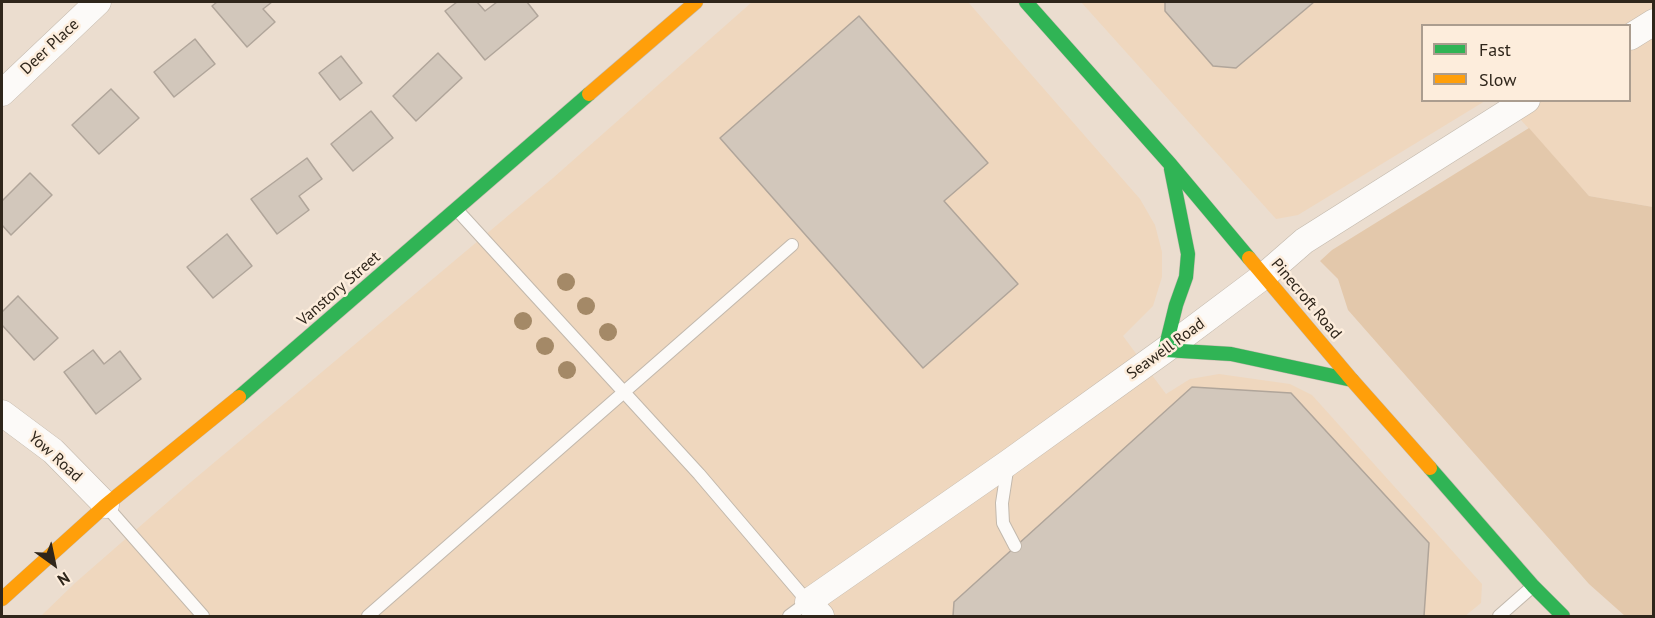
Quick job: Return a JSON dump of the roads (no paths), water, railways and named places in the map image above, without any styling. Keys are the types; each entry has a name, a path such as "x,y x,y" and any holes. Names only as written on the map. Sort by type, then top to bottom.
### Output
{"street":[{"name":"Deer Place","path":"2,93 99,2"},
{"name":"Vanstory Street","path":"2,599 106,505 242,394 696,2"},
{"name":"Pinecroft Road","path":"1026,2 1171,165 1352,380 1533,586 1563,616"},
{"path":"1631,36 1653,22"},
{"name":"Seawell Road","path":"806,612 1165,350 1265,275 1304,241 1524,102"},
{"path":"1171,165 1188,254 1186,276 1165,350 1231,354 1352,380"},
{"name":"Yow Road","path":"2,413 53,451 106,505"}],"lane":[{"path":"456,209 699,474 806,612"},
{"path":"368,616 792,245"},
{"path":"1008,463 1002,503 1003,523 1015,546"},
{"path":"106,505 203,616"},
{"path":"1499,616 1533,586"}]}
